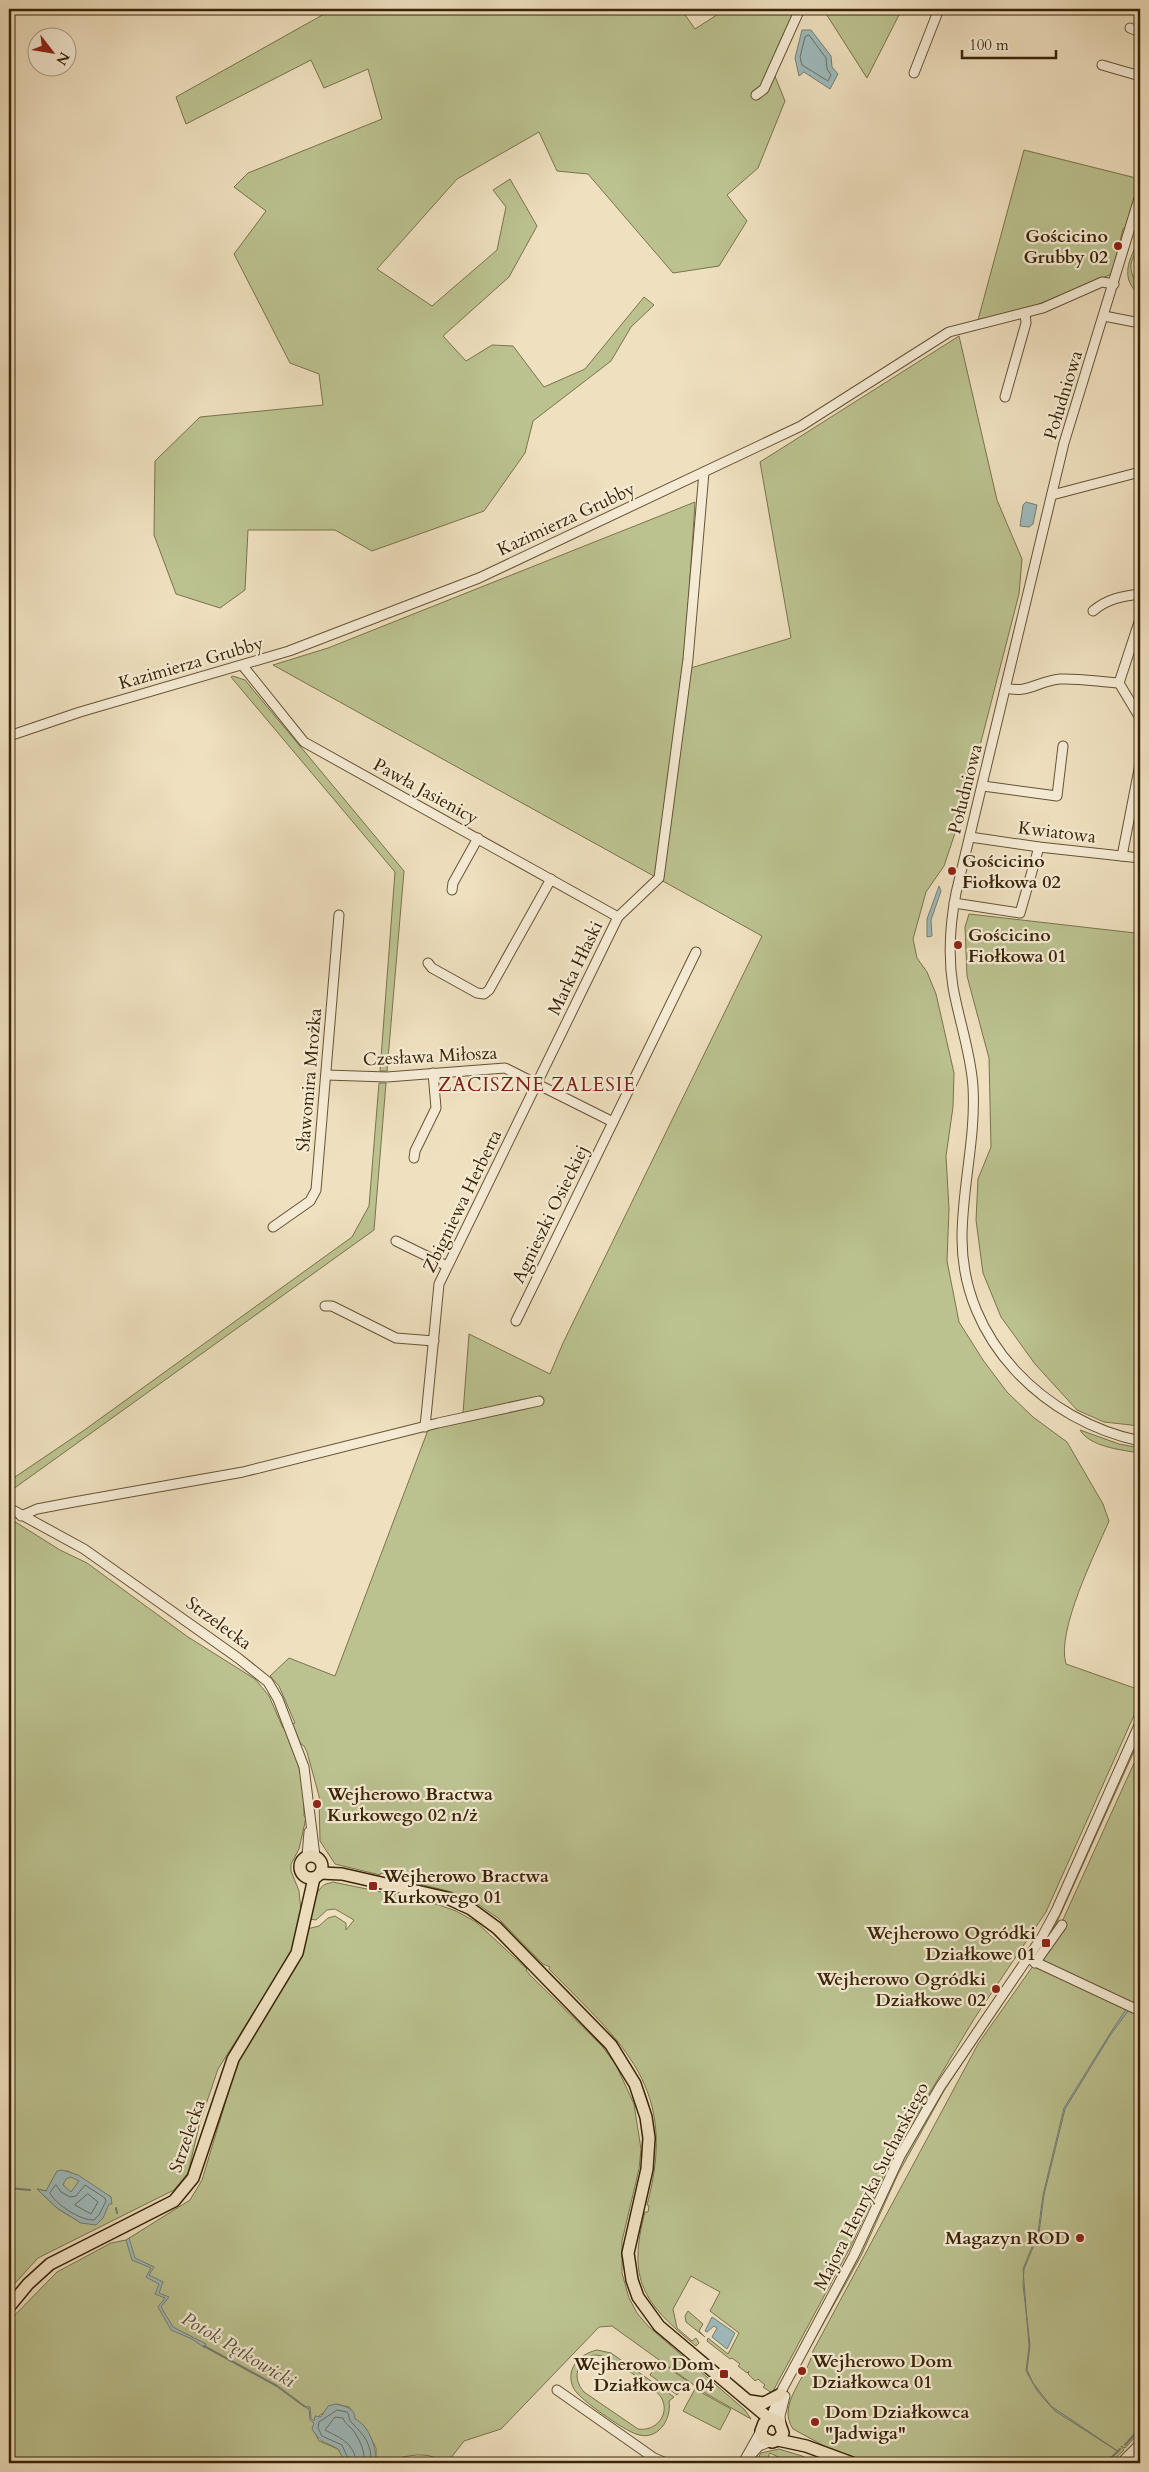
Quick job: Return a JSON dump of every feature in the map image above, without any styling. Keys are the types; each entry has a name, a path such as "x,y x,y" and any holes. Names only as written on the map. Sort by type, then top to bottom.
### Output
{"main road":[{"name":"Strzelecka","path":"9,2307 28,2284 50,2264 174,2201 188,2187 198,2164 233,2059 297,1952 316,1873 300,1866 311,1856"},
{"path":"311,1856 316,1873 342,1874 447,1898 479,1914 516,1947 616,2051 635,2084 646,2117 649,2138 644,2184 629,2247 629,2269 633,2286 641,2303 659,2326 749,2402 806,2446"},
{"path":"749,2402 764,2403 780,2394"},
{"path":"749,2402 763,2438 806,2446 852,2463"},
{"path":"761,2429 770,2419"},
{"path":"773,2441 782,2427"}],"street":[{"path":"756,95 764,89 800,9"},
{"path":"914,73 939,9"},
{"path":"1130,28 1140,32"},
{"path":"1102,65 1140,76"},
{"name":"Południowa","path":"1140,195 1064,443 954,903 950,940 952,973 971,1069 974,1104 962,1224 963,1255 970,1288 990,1336 1024,1380 1060,1410 1078,1420 1106,1432 1140,1441"},
{"name":"Kazimierza Grubby","path":"9,736 80,712 243,666 289,651 479,578 802,426 943,334 961,327 1026,313 1061,302 1102,282 1114,284"},
{"path":"1005,397 1026,322 1026,313"},
{"path":"1104,316 1140,323"},
{"name":"Marka Hłaski","path":"536,1084 618,917 659,878 687,669 704,472"},
{"path":"1052,495 1140,472"},
{"path":"1093,611 1111,599 1140,594"},
{"path":"1140,618 1119,683 1140,718"},
{"name":"Pawła Jasienicy","path":"243,666 247,674 304,742 618,917"},
{"path":"1006,688 1019,692 1046,681 1062,679 1119,683"},
{"path":"982,786 1057,796 1062,746"},
{"path":"1122,856 1140,764"},
{"name":"Kwiatowa","path":"970,837 1140,858"},
{"path":"452,890 453,883 478,838"},
{"path":"954,903 1020,913 1039,847"},
{"path":"428,963 432,968 477,993 484,994 489,990 551,879"},
{"name":"Sławomira Mrożka","path":"273,1227 310,1202 316,1190 339,915"},
{"name":"Agnieszki Osieckiej","path":"516,1320 696,952"},
{"name":"Czesława Miłosza","path":"326,1075 387,1077 505,1068 613,1122"},
{"path":"414,1158 415,1150 436,1108 433,1073"},
{"name":"Zbigniewa Herberta","path":"425,1427 439,1284 536,1084"},
{"path":"396,1241 447,1266"},
{"path":"325,1306 332,1306 396,1338 434,1341"},
{"path":"21,1516 36,1509 243,1472 540,1401"},
{"name":"Strzelecka","path":"9,1508 96,1556 268,1682 278,1700 302,1760 308,1787 311,1856"},
{"name":"Majora Henryka Sucharskiego","path":"770,2419 789,2376 854,2255 888,2180 935,2096 1033,1961 1140,1723"},
{"path":"1062,1925 1033,1961 1140,2012"},
{"name":"Majora Henryka Sucharskiego","path":"782,2427 780,2416 789,2376"},
{"path":"557,2390 654,2458 666,2463"},
{"path":"744,2463 761,2429"},
{"path":"744,2463 757,2448 773,2441"},
{"path":"1121,2463 1140,2444"}],"green space":[{"path":"326,9 681,9 695,29 726,9 795,9 770,64 785,101 758,168 727,195 747,221 719,266 673,273 588,174 557,171 539,132 457,179 377,269 432,306 497,250 506,207 493,190 510,179 537,226 509,277 443,336 466,361 492,345 513,346 544,387 585,369 644,297 654,305 631,327 611,361 533,421 525,453 484,511 372,551 335,530 248,530 245,590 220,608 176,594 154,535 155,461 200,417 323,405 319,374 290,363 234,254 266,211 234,187 248,173 382,119 368,69 324,88 311,60 186,124 176,97 326,13"},
{"path":"823,9 902,9 867,78"},
{"path":"1024,150 1140,179 1140,184 1128,224 1123,229 1112,274 1022,311 978,320"},
{"path":"1140,239 1131,270 1140,295 1130,282 1128,268 1132,254"},
{"path":"959,336 997,500 1022,559 1019,594 966,800 944,866 926,892 913,939 917,958 927,972 936,994 954,1073 953,1107 946,1156 949,1209 947,1261 959,1322 983,1360 1007,1392 1033,1417 1067,1442 1103,1504 1109,1521 1078,1592 1064,1650 1066,1664 1140,1690 1140,1702 1046,1912 974,2019 895,2151 851,2246 772,2393 763,2387 765,2385 758,2379 755,2381 748,2374 749,2371 747,2373 738,2366 740,2364 732,2358 730,2359 707,2341 708,2338 728,2354 739,2333 710,2311 720,2292 691,2276 673,2309 677,2328 692,2341 696,2338 699,2343 696,2346 663,2316 652,2303 644,2288 639,2273 638,2256 645,2212 648,2212 649,2206 647,2205 655,2164 656,2129 650,2099 638,2072 621,2046 549,1969 550,1967 543,1964 498,1918 476,1903 452,1892 387,1876 387,1874 381,1873 380,1875 335,1864 320,1841 319,1796 307,1752 300,1743 292,1724 295,1723 279,1686 270,1676 289,1658 335,1676 428,1430 537,1406 541,1396 463,1413 469,1334 550,1374 563,1343 762,936 273,665 328,648 695,502 684,670 791,638 760,462"},
{"path":"231,677 245,680 404,871 387,1071 380,1071 395,872"},
{"path":"969,914 1135,933 1140,930 1140,1426 1104,1422 1077,1410 1035,1364 1001,1317 983,1273 976,1220 978,1179 991,1147 989,1058 967,976 965,927"},
{"path":"379,1083 386,1083 374,1230 9,1492 9,1481 83,1431 352,1237 369,1206"},
{"path":"1080,1430 1119,1444 1140,1448 1140,1453 1099,1444 1085,1436"},
{"path":"9,1518 60,1550 87,1563 188,1637 255,1679 269,1696 290,1739 300,1771 304,1816 306,1818 299,1849 291,1864 291,1871 299,1891 301,1911 296,1946 218,2069 200,2122 188,2173 174,2190 38,2258 9,2290","holes":["68,2171 111,2197 109,2204 81,2223 57,2208 37,2189 46,2191 57,2172"]},
{"path":"1140,1731 1140,1738 1053,1931 1055,1919"},
{"path":"1140,1750 1140,2008 1039,1961 1061,1924"},
{"path":"333,1882 430,1902 456,1911 476,1922 527,1969 530,1975 602,2046 616,2065 634,2104 641,2149 639,2169 622,2241 622,2273 629,2298 637,2313 648,2326 745,2410 751,2419 705,2393 612,2326 599,2327 501,2429 464,2441 447,2463 431,2456 417,2455 369,2463 376,2461 376,2448 365,2427 355,2419 349,2407 336,2404 319,2416 314,2431 319,2441 338,2449 346,2463 9,2463 9,2321 57,2272 111,2243 126,2240 190,2200 202,2180 240,2054 307,1929 319,1926 328,1918 335,1916 346,1923 346,1930 354,1920 335,1909 327,1910 316,1920 310,1919 312,1904 320,1889 326,1884"},
{"path":"1033,1966 1140,2014 1140,2432 1125,2448 1121,2446 1124,2450 1110,2463 870,2463 828,2448 793,2429 789,2420 788,2410 795,2390 813,2351 978,2044"},
{"path":"547,1971 598,2023 614,2042"},
{"path":"1020,1973 1022,1975 945,2089 898,2174 861,2256 807,2353 906,2154 942,2089"},
{"path":"616,2045 635,2072 647,2100 653,2130 653,2164 645,2204 648,2185 639,2082"},
{"path":"71,2176 79,2184 71,2192 63,2184"},
{"path":"688,2311 703,2324 699,2331 705,2337 686,2322 685,2316"},
{"path":"597,2350 611,2353 674,2397 669,2401 668,2415 662,2428 650,2435 636,2434 603,2414 578,2394 571,2382 572,2369 579,2359","holes":["593,2355 613,2361 658,2393 664,2403 664,2410 656,2425 651,2428 638,2429 584,2392 578,2381 578,2371 583,2362"]},
{"path":"659,2361 687,2381 677,2395 650,2375"},
{"path":"695,2389 731,2409 720,2430 683,2411"},
{"path":"779,2449 802,2456 815,2463 791,2463 770,2453 765,2463 755,2463 761,2453"}],"water":[{"path":"802,30 811,30 831,56 832,67 838,74 830,89 804,72 799,76 795,58"},
{"path":"1026,502 1037,505 1033,524 1029,527 1020,526 1023,505"},
{"path":"939,886 941,891 931,920 932,936 927,937 927,919"},
{"path":"1140,1995 1111,2034 1065,2109 1044,2195 1039,2233 1024,2269 1024,2276 1023,2269 1038,2232 1043,2195 1064,2108 1127,2008"},
{"path":"62,2170 78,2175 111,2197 112,2204 109,2204 103,2218 96,2225 81,2223 57,2208 37,2189 46,2191 57,2171","holes":["71,2177 79,2181 71,2192 63,2185 66,2179"]},
{"path":"129,2238 135,2258 154,2267 149,2275 163,2282 159,2293 169,2297 161,2307 173,2327 206,2344 205,2348 192,2339 171,2330 158,2307 165,2298 155,2294 159,2284 146,2277 151,2268 132,2260 126,2240"},
{"path":"1024,2276 1027,2317 1023,2285"},
{"path":"712,2317 735,2333 727,2349 712,2337 717,2328 714,2326 707,2332 705,2331"},
{"path":"1027,2317 1030,2345 1027,2370 1033,2383 1051,2406 1119,2452 1055,2411 1038,2392 1026,2371 1029,2346"},
{"path":"335,2404 351,2410 355,2415 355,2419 368,2431 375,2449 376,2461 346,2463 338,2449 321,2440 312,2429 314,2423 310,2420 309,2409 303,2406 310,2407 311,2418 314,2421 315,2416 321,2417 328,2406"}],"waterway":[{"path":"1136,1968 1140,1970"},
{"name":"Potok Pętkowicki","path":"9,2188 30,2190"},
{"name":"Potok Pętkowicki","path":"116,2208 117,2213"},
{"name":"Potok Pętkowicki","path":"204,2346 277,2386 304,2406"},
{"path":"1125,2445 1140,2428"},
{"path":"1106,2463 1120,2449"}],"place":[{"name":"Gościcino Grubby 02","path":"1118,246"},
{"name":"Gościcino Fiołkowa 02","path":"952,871"},
{"name":"Gościcino Fiołkowa 01","path":"958,945"},
{"name":"Wejherowo Bractwa Kurkowego 02 n/ż","path":"317,1804"},
{"name":"Wejherowo Bractwa Kurkowego 01","path":"373,1886"},
{"name":"Wejherowo Ogródki Działkowe 01","path":"1046,1943"},
{"name":"Wejherowo Ogródki Działkowe 02","path":"996,1989"},
{"name":"Magazyn ROD","path":"1080,2238"},
{"name":"Wejherowo Dom Działkowca 01","path":"802,2371"},
{"name":"Wejherowo Dom Działkowca 04","path":"724,2374"},
{"name":"Dom Działkowca \"Jadwiga\"","path":"815,2422"}],"district":[{"name":"ZACISZNE ZALESIE","path":"537,1084"}]}
